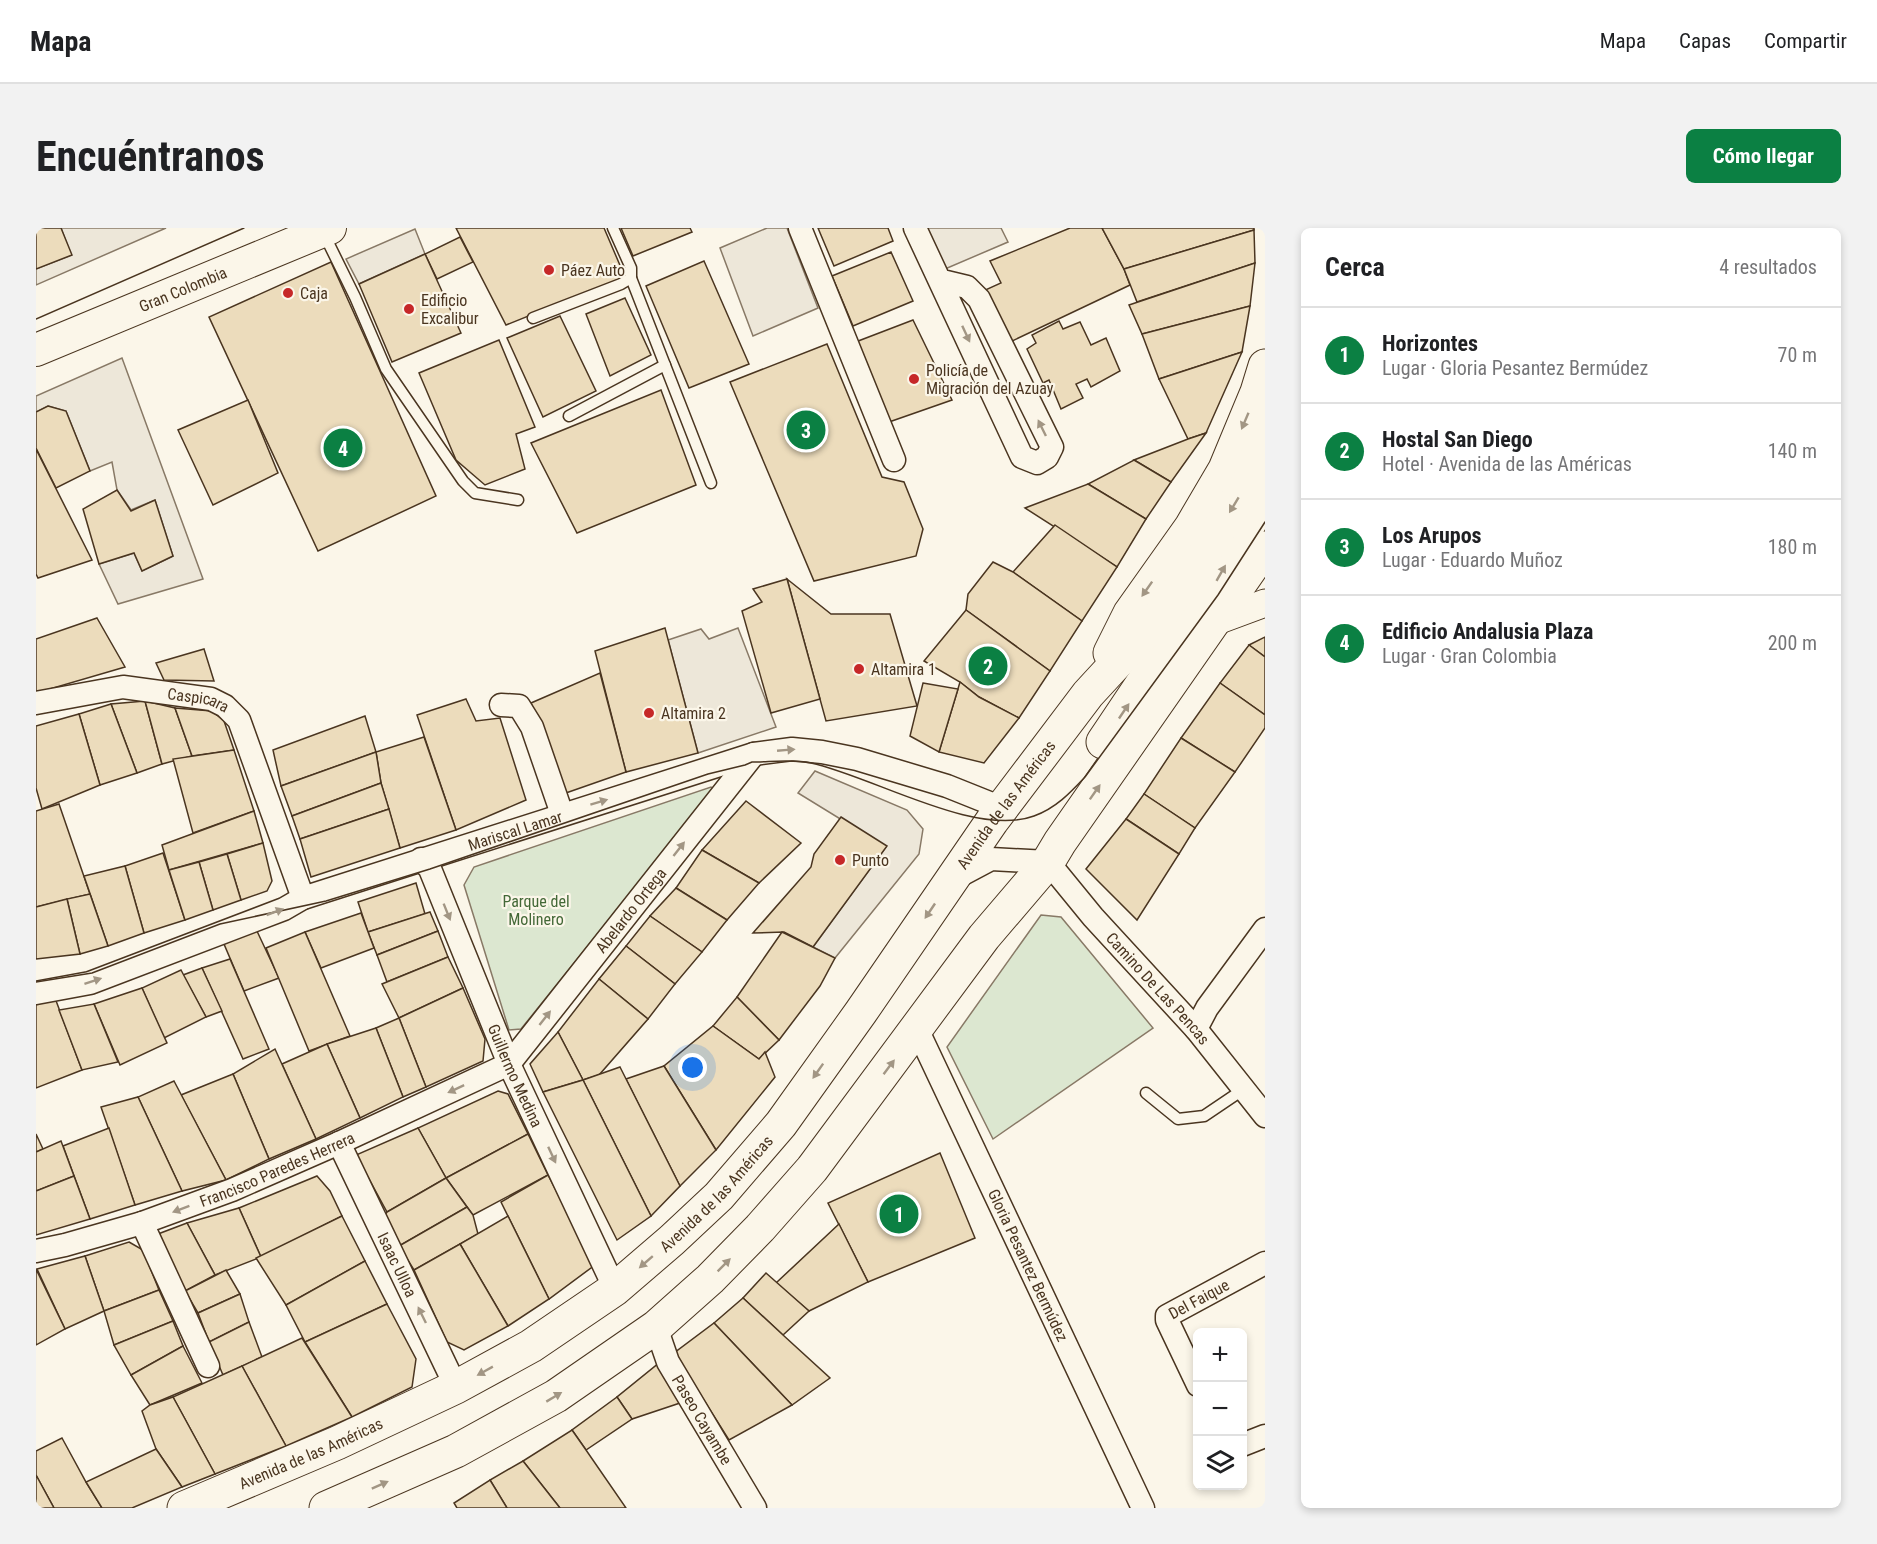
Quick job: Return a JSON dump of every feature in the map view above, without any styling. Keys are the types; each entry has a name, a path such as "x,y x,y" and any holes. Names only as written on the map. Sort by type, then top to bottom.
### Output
{"main road":[{"name":"Gran Colombia","path":"36,350 327,230"},
{"name":"Avenida de las Américas","path":"1088,694 1130,613 1191,527 1225,469 1257,392 1265,366"},
{"name":"Avenida de las Américas","path":"184,1508 337,1443 456,1387 531,1346 615,1289 719,1196 781,1124 1002,808 1088,694 1159,617 1203,556 1250,478 1265,432"},
{"path":"326,1508 456,1451 556,1396 656,1326 710,1279 760,1228 812,1169 917,1029 1035,862 1045,854 1049,832 1062,800 1150,672 1212,589 1265,496"},
{"path":"1035,862 1060,842 1265,548"}],"street":[{"path":"801,228 894,460"},
{"path":"915,228 942,281 1022,457 1037,463 1047,457 1052,447 979,299 967,287 942,281"},
{"path":"1214,622 1265,603"},
{"name":"Caspicara","path":"36,703 123,687 211,699 225,706 239,720 303,898"},
{"path":"501,705 519,706 532,727 562,814"},
{"name":"Mariscal Lamar","path":"36,993 90,982 284,909 303,898 754,754 792,749 857,759 947,786 1002,808"},
{"name":"Abelardo Ortega","path":"509,1064 754,754"},
{"name":"Guillermo Medina","path":"422,859 430,869 509,1064 615,1289"},
{"path":"951,881 991,859 1035,862"},
{"name":"Camino De Las Pencas","path":"1035,862 1093,917 1196,1029 1265,1116"},
{"path":"1196,1029 1207,1008 1265,929"},
{"name":"Gloria Pesantez Bermúdez","path":"917,1029 1137,1506"},
{"name":"Francisco Paredes Herrera","path":"36,1251 142,1223 232,1190 509,1064"},
{"name":"Isaac Ulloa","path":"339,1143 456,1387"},
{"path":"142,1223 208,1366"},
{"name":"Del Faique","path":"1196,1382 1167,1316 1265,1263"},
{"name":"Paseo Cayambe","path":"656,1326 668,1362 755,1508"},
{"path":"1247,1444 1265,1436"}],"lane":[{"path":"613,228 631,268 631,278 711,483"},
{"path":"327,230 386,369 463,481 475,493 518,500"},
{"path":"533,318 631,278"},
{"path":"569,416 665,365"},
{"path":"1146,1093 1178,1119 1204,1116 1244,1089"}],"green space":[{"name":"Parque del Molinero","path":"711,787 714,789 521,1029 509,1030 464,885 474,867"},
{"path":"1041,915 1061,917 1153,1028 993,1139 947,1047"}],"shaded area":[{"path":"61,228 166,228 36,285 36,269 71,255"},
{"path":"767,228 787,228 818,308 753,336 720,248"},
{"path":"927,228 1001,228 1008,242 945,269"},
{"path":"415,229 425,254 359,284 346,259"},
{"path":"122,358 203,579 118,604 99,564 134,553 142,571 173,556 155,500 131,510 117,490 112,462 90,471 66,411 48,406 36,412 36,396"},
{"path":"738,628 776,727 698,753 668,640 701,629 709,639"},
{"path":"815,771 907,810 923,829 919,854 835,958 813,947 886,847 798,793"}],"building":[{"path":"36,228 61,228 72,255 36,269"},
{"name":"Páez Auto","path":"456,228 604,228 625,277 506,325"},
{"path":"621,228 690,228 692,232 633,256"},
{"path":"818,228 888,228 893,241 834,266"},
{"path":"1070,228 1102,228 1130,285 1008,343 983,291 1001,283 990,261"},
{"path":"1102,228 1254,228 1254,230 1124,269"},
{"path":"1254,230 1255,263 1137,302 1124,269"},
{"path":"460,237 473,262 437,279 425,254"},
{"path":"891,252 913,301 853,326 832,276"},
{"name":"Edificio Excalibur","path":"425,254 461,333 392,362 359,284"},
{"path":"704,261 749,364 689,388 646,286"},
{"path":"331,262 436,496 318,551 209,317"},
{"path":"1255,263 1250,306 1142,334 1129,305"},
{"path":"625,298 651,355 610,376 586,314"},
{"path":"1250,306 1242,352 1159,379 1142,334"},
{"path":"560,316 596,391 543,417 507,338"},
{"path":"913,320 952,400 889,422 853,343"},
{"path":"1059,321 1063,329 1080,322 1091,345 1106,338 1120,371 1091,387 1087,379 1076,384 1083,398 1061,409 1049,380 1043,383 1027,349 1036,343 1032,335"},
{"path":"499,340 535,427 516,434 525,469 485,485 456,460 419,373"},
{"path":"827,344 882,477 904,482 923,529 916,556 814,581 730,382"},
{"path":"1242,352 1206,433 1188,439 1159,379"},
{"path":"661,390 696,485 577,533 531,443"},
{"path":"248,400 278,473 213,505 178,430"},
{"path":"48,406 66,411 90,471 56,488 36,448 36,412"},
{"path":"1206,433 1171,482 1134,460 1188,439"},
{"path":"36,449 92,560 38,578 36,574"},
{"path":"1134,460 1171,482 1146,519 1088,484"},
{"path":"1088,484 1146,519 1117,567 1025,508"},
{"path":"117,490 131,511 155,500 173,556 142,571 134,553 99,564 83,509"},
{"path":"1055,525 1117,567 1082,621 1013,572"},
{"path":"993,562 1013,572 1082,621 1050,671 966,610 968,594"},
{"name":"Altamira 1","path":"787,579 831,614 890,614 917,706 826,721"},
{"path":"787,579 820,699 771,713 742,611 762,602 753,589"},
{"path":"966,610 1050,671 1019,718 979,697 960,682 924,661"},
{"path":"97,618 125,667 36,693 36,639"},
{"name":"Altamira 2","path":"665,628 698,753 626,772 595,651"},
{"path":"1265,637 1265,657 1249,645"},
{"path":"1249,645 1265,657 1265,715 1220,683"},
{"path":"204,649 214,681 164,680 156,663"},
{"path":"600,673 626,772 563,794 531,703"},
{"path":"960,682 979,697 1019,718 984,763 939,752"},
{"path":"923,683 958,689 939,752 910,736"},
{"path":"1220,683 1265,715 1265,728 1235,772 1181,738"},
{"path":"466,699 476,721 500,718 526,800 456,830 417,715"},
{"path":"145,701 162,764 137,773 111,704"},
{"path":"145,701 175,708 192,756 162,764"},
{"path":"111,704 137,773 100,785 79,714"},
{"path":"175,708 212,711 224,721 234,750 192,756"},
{"path":"79,714 100,785 42,809 36,788 36,726"},
{"path":"365,716 376,752 281,786 273,750"},
{"path":"424,737 456,830 400,848 381,783 376,752"},
{"path":"1181,738 1235,772 1195,828 1144,794"},
{"path":"234,750 254,811 193,833 173,759"},
{"path":"376,752 381,783 292,816 281,786"},
{"path":"381,783 389,809 300,839 292,816"},
{"path":"1144,794 1195,828 1179,854 1126,819"},
{"path":"746,801 801,843 759,883 702,850"},
{"path":"59,804 90,894 36,907 36,811"},
{"path":"389,809 400,848 311,877 300,839"},
{"path":"254,811 263,843 169,870 162,845"},
{"path":"841,817 887,846 813,947 784,932 753,933 811,867 814,854"},
{"path":"1126,819 1179,854 1137,920 1086,869"},
{"path":"263,843 272,881 267,891 241,900 227,854"},
{"path":"702,850 759,883 727,920 676,888"},
{"path":"163,853 185,920 144,933 125,866"},
{"path":"227,854 241,900 213,910 199,862"},
{"path":"199,862 213,910 185,920 169,870"},
{"path":"125,866 144,933 108,946 84,876"},
{"path":"416,883 425,914 368,932 358,902"},
{"path":"676,888 727,920 702,952 650,916"},
{"path":"90,894 108,946 80,954 67,899"},
{"path":"67,899 80,954 36,959 36,907"},
{"path":"430,912 438,931 377,955 368,932"},
{"path":"361,913 374,948 321,968 305,932"},
{"path":"650,916 702,952 675,984 626,946"},
{"path":"256,929 279,978 244,991 224,944"},
{"path":"438,931 448,957 387,982 377,955"},
{"path":"305,932 350,1036 309,1051 266,948"},
{"path":"782,932 835,958 820,986 779,1040 737,997"},
{"path":"626,946 675,984 648,1019 599,979"},
{"path":"448,957 463,988 399,1018 382,984"},
{"path":"230,959 269,1049 243,1059 202,968"},
{"path":"202,968 222,1011 206,1017 183,975"},
{"path":"181,970 206,1017 164,1038 142,988"},
{"path":"599,979 648,1019 599,1075 583,1080 558,1032"},
{"path":"142,988 167,1043 120,1065 94,1004"},
{"path":"463,988 485,1039 483,1061 426,1087 399,1018"},
{"path":"737,997 779,1040 759,1059 713,1026"},
{"path":"55,998 82,1070 36,1088 36,1002"},
{"path":"94,1004 118,1062 82,1070 59,1010"},
{"path":"399,1018 426,1087 403,1097 376,1028"},
{"path":"713,1026 759,1059 765,1052 775,1077 716,1150 664,1066"},
{"path":"376,1028 403,1097 360,1118 327,1044"},
{"path":"558,1032 583,1080 543,1092 530,1064"},
{"path":"327,1044 360,1118 316,1139 282,1064"},
{"path":"275,1049 316,1139 269,1159 233,1074"},
{"path":"664,1066 716,1150 680,1186 626,1079"},
{"path":"620,1067 680,1186 651,1216 583,1080"},
{"path":"233,1074 269,1159 226,1180 181,1095"},
{"path":"583,1080 651,1216 617,1240 543,1092"},
{"path":"174,1081 226,1180 182,1191 138,1097"},
{"path":"498,1091 508,1094 528,1134 446,1178 418,1128"},
{"path":"138,1097 182,1191 135,1205 101,1107"},
{"path":"109,1128 135,1205 90,1219 63,1146"},
{"path":"418,1128 446,1178 387,1212 356,1155"},
{"path":"36,1134 43,1149 36,1152"},
{"path":"528,1134 548,1175 473,1215 446,1178"},
{"path":"61,1141 74,1176 36,1191 36,1152"},
{"path":"940,1153 975,1238 868,1282 828,1203"},
{"path":"548,1175 595,1265 549,1299 501,1202"},
{"path":"74,1176 90,1219 36,1235 36,1191"},
{"path":"317,1176 330,1191 342,1216 261,1257 239,1208"},
{"path":"446,1178 467,1207 399,1246 383,1218 387,1212"},
{"path":"467,1207 473,1215 478,1234 414,1270 399,1246"},
{"path":"239,1208 261,1257 215,1275 187,1223"},
{"path":"342,1216 365,1261 286,1305 256,1258"},
{"path":"508,1216 549,1299 508,1326 460,1244"},
{"path":"187,1223 215,1275 185,1291 158,1234"},
{"path":"839,1224 868,1282 809,1311 776,1283"},
{"path":"129,1242 143,1250 159,1290 104,1311 85,1256"},
{"path":"460,1244 508,1326 464,1350 447,1342 414,1270"},
{"path":"85,1256 104,1311 65,1329 37,1269"},
{"path":"365,1261 387,1304 305,1342 286,1305"},
{"path":"36,1269 65,1329 36,1345"},
{"path":"226,1270 240,1294 198,1313 185,1291"},
{"path":"766,1273 809,1311 783,1335 743,1298"},
{"path":"159,1290 173,1321 114,1345 104,1311"},
{"path":"240,1294 249,1322 209,1342 198,1313"},
{"path":"743,1298 830,1378 792,1405 714,1323"},
{"path":"387,1304 416,1359 412,1387 352,1417 305,1342"},
{"path":"173,1321 183,1346 131,1375 114,1345"},
{"path":"249,1322 262,1357 223,1375 209,1342"},
{"path":"714,1323 792,1405 729,1440 674,1353"},
{"path":"302,1338 352,1417 286,1446 242,1366"},
{"path":"183,1346 202,1383 150,1405 131,1375"},
{"path":"659,1363 680,1403 632,1419 617,1397"},
{"path":"242,1366 286,1446 215,1474 173,1397"},
{"path":"173,1397 215,1474 182,1487 156,1449 142,1411 150,1405"},
{"path":"617,1397 632,1419 586,1450 572,1430"},
{"path":"572,1430 626,1508 560,1508 523,1461"},
{"path":"62,1438 102,1508 54,1508 36,1475 36,1451"},
{"path":"156,1449 182,1487 132,1508 102,1508 86,1482"},
{"path":"523,1461 560,1508 507,1508 490,1480"},
{"path":"36,1475 54,1508 36,1508"},
{"path":"490,1480 507,1508 457,1508 454,1503"}],"tram line":[{"path":"36,319 244,228"},
{"path":"36,982 92,973 220,924 326,901 430,869 708,774 752,762 811,763 836,770 923,803 983,819 1010,821 1034,816 1056,804 1085,777 1218,595 1265,522"}],"place":[{"name":"Páez Auto","path":"549,270"},
{"name":"Caja","path":"288,293"},
{"name":"Edificio Excalibur","path":"409,309"},
{"name":"Policía de Migración del Azuay","path":"914,379"},
{"name":"Los Arupos","path":"806,430"},
{"name":"Edificio Andalusia Plaza","path":"343,448"},
{"name":"Hostal San Diego","path":"988,666"},
{"name":"Altamira 1","path":"859,669"},
{"name":"Altamira 2","path":"649,713"},
{"name":"Punto","path":"840,860"},
{"name":"Horizontes","path":"899,1214"}]}
